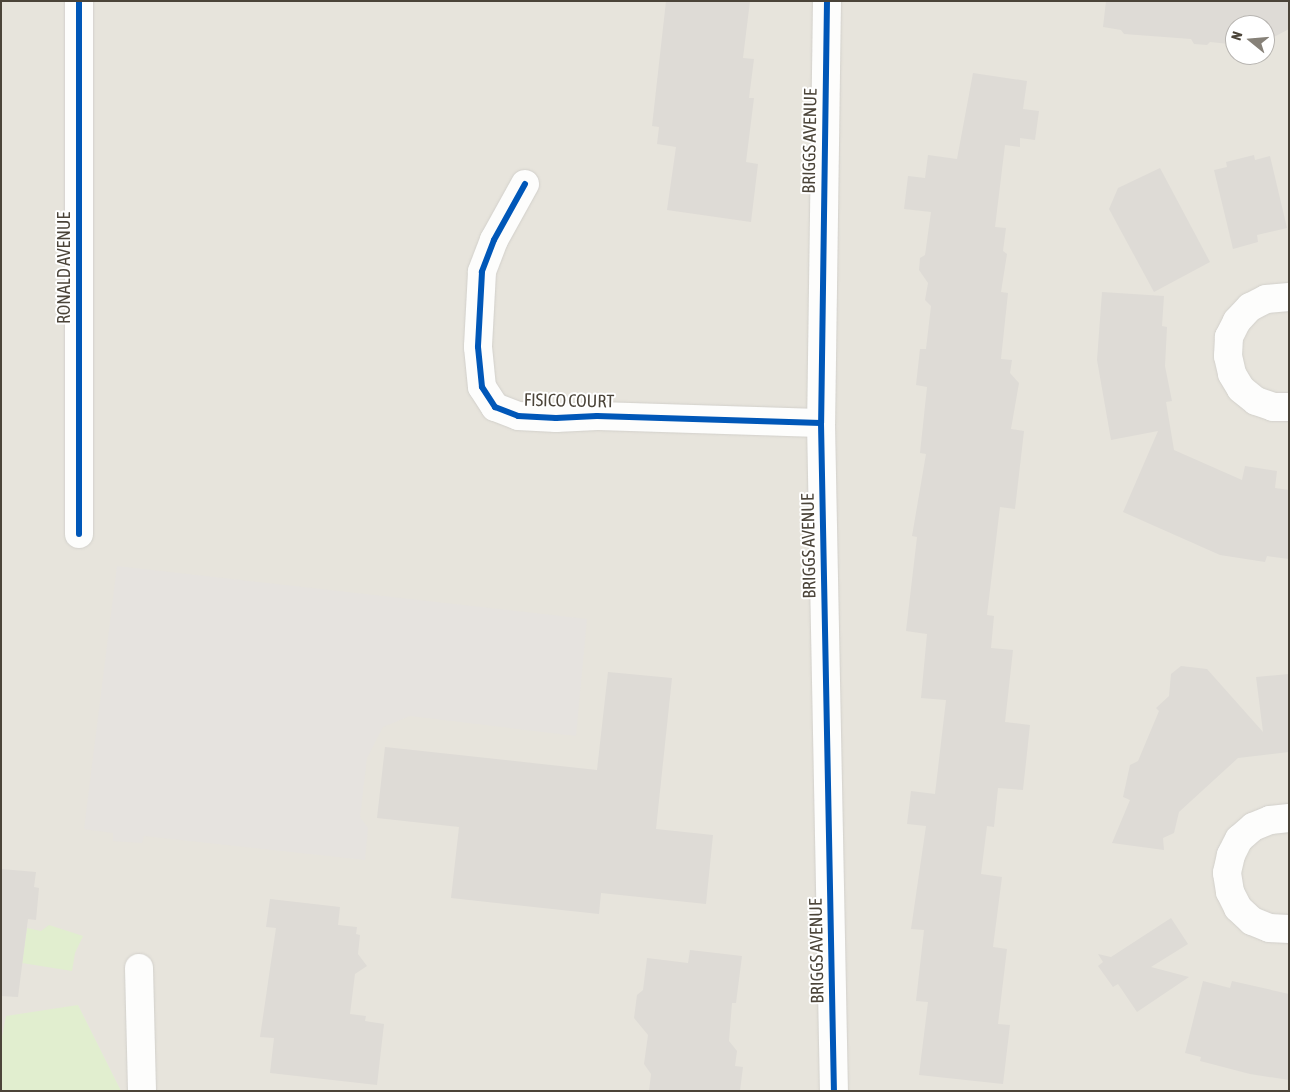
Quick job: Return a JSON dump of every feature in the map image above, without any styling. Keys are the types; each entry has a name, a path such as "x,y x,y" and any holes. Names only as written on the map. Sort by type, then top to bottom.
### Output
{"street":[{"name":"RONALD AVENUE","path":"79,534 80,1"},
{"name":"BRIGGS AVENUE","path":"827,1 822,423 834,1091"},
{"name":"FISICO COURT","path":"526,184 494,240 482,272 478,347 482,387 495,407 518,416 556,418 597,416 822,423"},
{"path":"1289,297 1266,299 1250,308 1237,321 1229,337 1228,356 1232,374 1241,389 1256,401 1273,407 1289,407"},
{"path":"1289,818 1270,820 1253,826 1239,839 1230,855 1227,874 1230,892 1238,908 1252,921 1269,928 1289,929"},
{"path":"139,968 142,1091"}],"shaded area":[{"path":"1,1 1289,1 1289,1091 1,1091"},
{"path":"117,566 587,619 576,736 410,716 383,727 367,758 360,817 368,828 365,860 144,836 142,843 113,841 113,833 84,829"}],"green space":[{"path":"49,925 83,936 75,953 72,971 22,963 27,928 41,931"},
{"path":"78,1005 121,1091 1,1091 1,1042 6,1016"}],"building":[{"path":"666,1 750,1 743,58 754,59 749,98 754,98 746,162 758,164 751,222 667,210 676,147 657,144 659,127 652,126"},
{"path":"1106,1 1289,1 1289,29 1275,36 1275,15 1225,15 1225,44 1210,42 1207,45 1194,44 1191,39 1124,34 1121,30 1103,27"},
{"path":"973,73 1027,81 1023,109 1039,111 1035,140 1020,138 1020,147 1005,145 995,227 1006,228 1003,251 1007,254 1001,292 1008,293 1001,359 1012,360 1010,373 1019,383 1011,429 1024,431 1015,509 1000,507 987,615 994,616 991,648 1013,650 1005,722 1030,725 1023,790 998,788 994,827 987,826 981,874 1002,877 993,947 1007,949 998,1024 1010,1025 1003,1084 919,1075 928,1002 916,1001 924,930 911,929 926,826 907,824 911,791 935,794 946,700 921,698 927,634 906,631 917,537 912,536 926,454 920,453 927,387 916,385 920,349 926,349 931,306 925,300 928,283 919,270 920,258 925,255 931,212 904,209 908,176 925,178 928,155 957,159"},
{"path":"1254,155 1255,160 1270,156 1287,228 1257,235 1258,242 1233,249 1214,170 1227,167 1226,162"},
{"path":"1160,168 1210,262 1154,292 1109,209 1118,188"},
{"path":"1102,292 1164,296 1162,326 1167,327 1165,366 1172,401 1166,402 1174,450 1242,480 1245,466 1277,471 1275,488 1289,490 1289,559 1267,556 1265,562 1220,555 1123,512 1158,431 1111,440 1097,360"},
{"path":"1181,666 1207,669 1263,732 1256,677 1289,674 1289,752 1238,758 1179,812 1174,833 1163,838 1164,850 1112,843 1130,800 1123,797 1130,765 1138,761 1159,711 1156,708 1169,696 1171,674"},
{"path":"608,672 672,678 656,829 713,835 706,904 601,893 599,914 451,898 459,827 377,818 385,747 597,770"},
{"path":"1,869 36,872 34,887 39,888 36,920 28,919 18,997 1,996"},
{"path":"270,899 340,907 338,925 357,927 356,934 360,935 358,954 367,966 355,974 350,1014 366,1016 365,1021 384,1024 377,1085 270,1073 274,1038 260,1037 276,928 266,927"},
{"path":"1171,918 1188,944 1151,967 1189,977 1137,1012 1118,984 1113,987 1098,966 1103,962 1098,954 1111,957"},
{"path":"690,950 742,956 736,1003 732,1003 729,1041 737,1051 735,1066 743,1067 740,1091 649,1091 651,1074 644,1064 648,1035 634,1018 637,995 643,990 647,958 688,963"},
{"path":"1203,981 1230,988 1232,981 1289,994 1289,1080 1250,1074 1200,1061 1201,1057 1185,1053"}],"cycle path":[{"path":"79,1 79,534"},
{"path":"827,1 821,423 834,1091"},
{"path":"525,184 494,240 482,272 478,347 482,387 495,407 518,416 556,418 597,416 821,423"}]}
